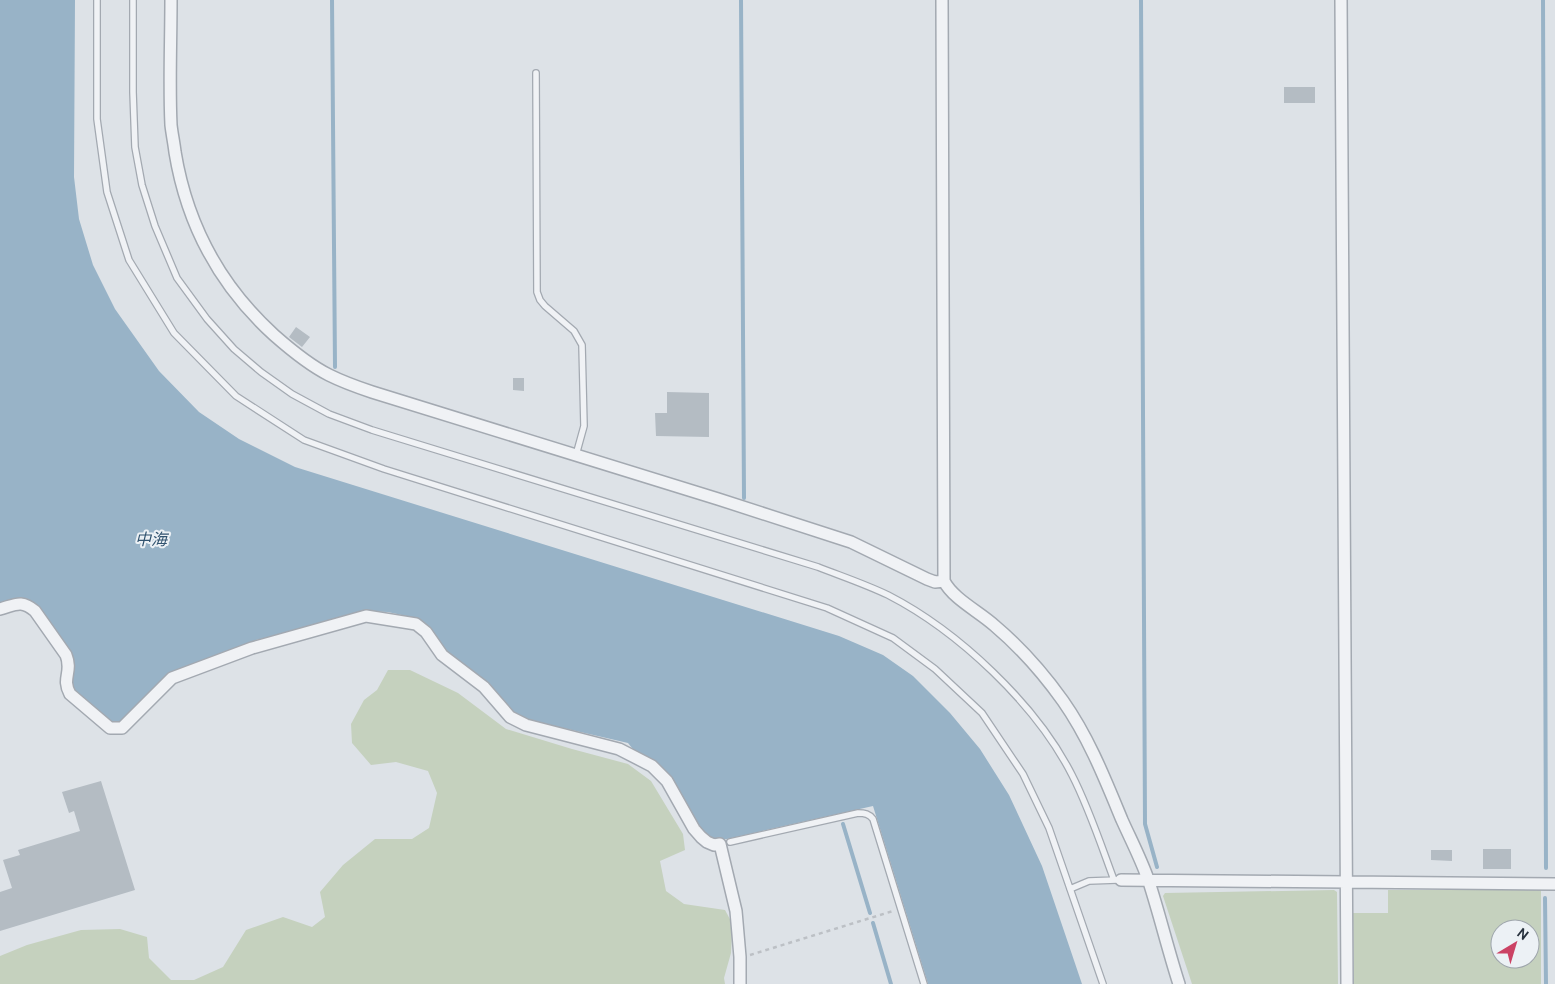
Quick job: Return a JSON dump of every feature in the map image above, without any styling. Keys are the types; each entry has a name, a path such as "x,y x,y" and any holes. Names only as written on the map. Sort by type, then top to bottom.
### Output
{"street":[{"path":"171,0 171,126 187,204 204,246 218,270 238,298 284,344 308,362 342,381 372,392 851,542 927,579 935,582 944,581"},
{"path":"942,0 944,581 956,596 981,614 1017,646 1038,668 1064,702 1082,731 1097,760 1148,880 1179,984"},
{"path":"1341,0 1347,984"},
{"path":"0,609 20,603 30,606 35,611 66,655 69,663 66,682 70,694 110,728 122,728 172,678 252,648 366,616 416,624 426,632 442,655 484,687 510,717 526,726 619,749 652,766 667,781 698,833 707,842 714,845 725,843 736,911 740,956 740,984"},
{"path":"1118,880 1555,884"}],"lane":[{"path":"97,0 96,119 107,192 129,260 174,333 236,396 304,440 384,469 827,608 893,638 935,669 982,714 1023,774 1049,828 1103,984"},
{"path":"133,0 135,147 142,185 155,226 177,278 206,319 234,349 292,394 329,414 382,433 826,570 889,596 933,622 994,673 1039,723 1056,746 1072,775 1118,880 1089,881 1070,889"},
{"path":"536,73 537,292 545,306 574,331 582,345 584,426 576,455"},
{"path":"725,843 858,813 867,814 874,820 924,984"}],"path":[{"path":"746,956 901,909"}],"green space":[{"path":"388,670 410,670 458,693 506,729 628,764 651,781 683,834 685,850 660,861 666,891 684,904 725,910 732,923 731,953 724,978 725,984 0,984 0,956 27,945 81,930 120,929 147,937 149,958 171,980 194,980 223,967 246,930 283,917 312,927 325,917 320,892 343,865 375,839 412,839 429,828 437,793 428,771 396,762 371,765 352,743 351,724 364,700 377,690"},
{"path":"1334,890 1337,892 1338,984 1192,984 1163,896 1165,893"},
{"path":"1388,890 1541,890 1541,984 1354,984 1353,913 1388,913"}],"water":[{"name":"中海","path":"0,0 75,0 74,177 79,219 93,265 115,309 159,371 199,412 239,439 295,467 839,636 883,655 913,676 950,713 980,749 1009,795 1042,866 1082,984 928,984 873,806 727,839 713,840 699,829 667,773 636,753 628,743 520,718 486,683 444,651 430,628 420,619 388,612 362,611 326,623 256,640 170,673 125,721 107,722 73,692 70,683 74,665 36,606 18,598 0,606"}],"building":[{"path":"1284,87 1315,87 1315,103 1284,103"},
{"path":"296,327 310,337 302,347 289,337"},
{"path":"513,378 524,378 524,391 513,390"},
{"path":"667,392 709,393 709,437 656,436 655,413 667,413"},
{"path":"101,781 135,890 0,931 0,892 12,888 3,860 20,855 18,850 80,831 74,811 69,813 62,792"},
{"path":"1483,849 1511,849 1511,869 1483,869"},
{"path":"1431,850 1452,850 1452,861 1431,860"}],"waterway":[{"path":"332,0 335,367"},
{"path":"741,0 744,498"},
{"path":"1141,0 1145,824 1157,867"},
{"path":"1543,0 1546,868"},
{"path":"843,824 870,913"},
{"path":"1545,898 1546,984"},
{"path":"873,923 891,984"}]}
